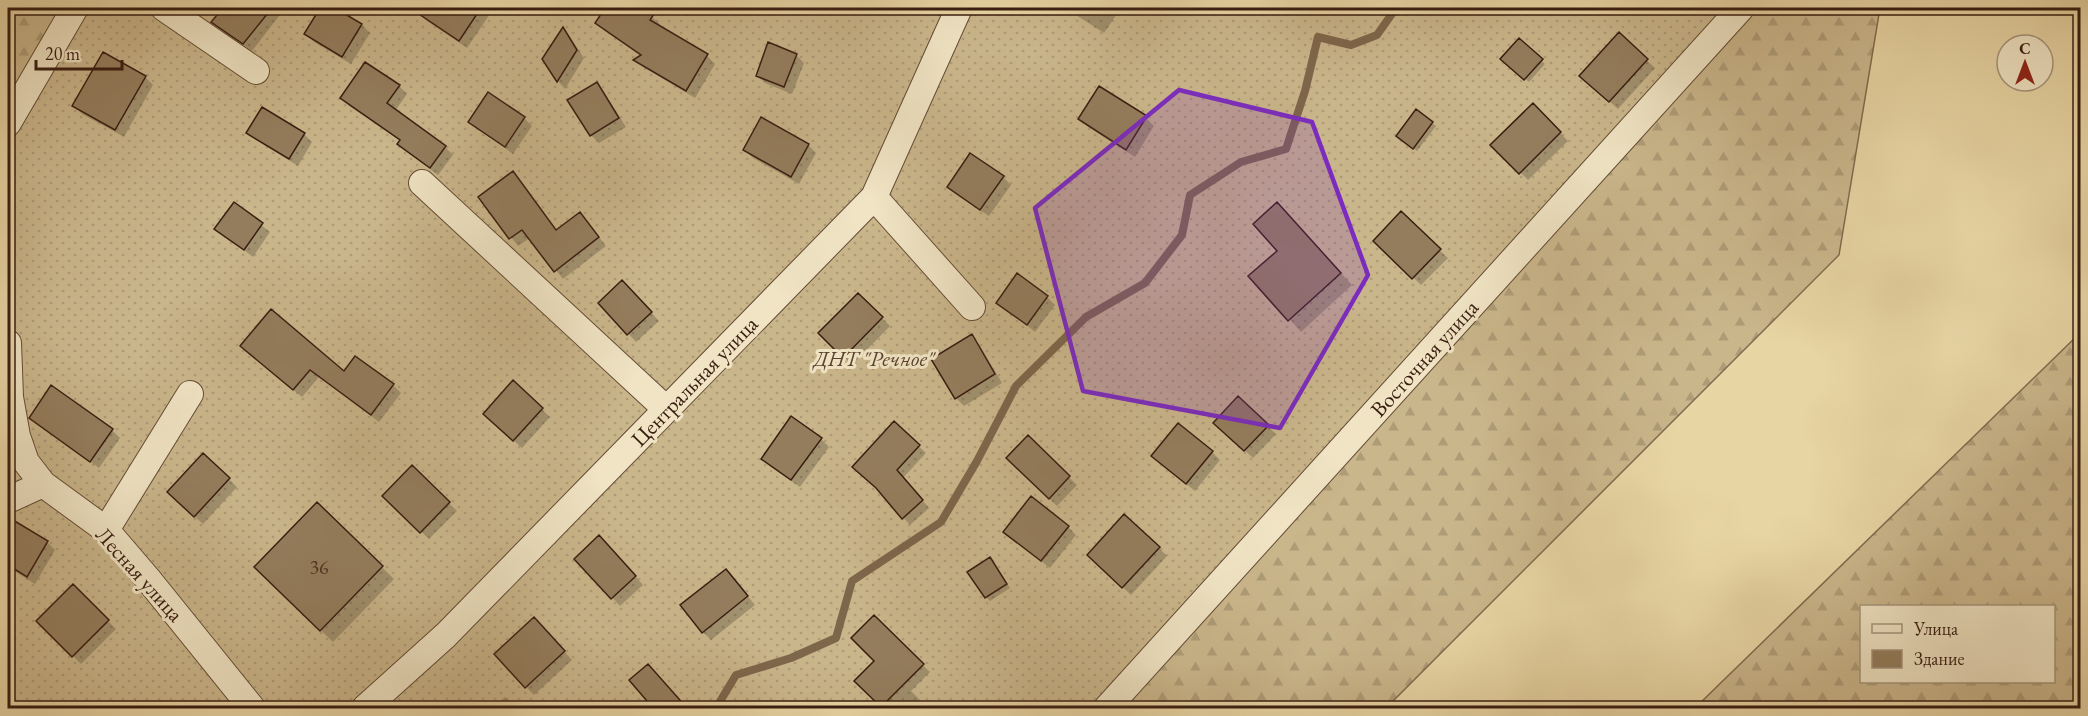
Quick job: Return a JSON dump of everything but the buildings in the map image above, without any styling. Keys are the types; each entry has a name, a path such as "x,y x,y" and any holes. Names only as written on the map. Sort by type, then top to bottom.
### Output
{"street":[{"path":"8,123 75,8"},
{"path":"164,8 256,71"},
{"name":"Центральная улица","path":"365,708 446,635 874,196 959,8"},
{"name":"Восточная улица","path":"1107,708 1741,8"},
{"path":"423,183 666,409"},
{"path":"874,196 972,307"},
{"name":"Лесная улица","path":"8,343 10,397 17,436 26,462 43,484 106,530 252,708"},
{"path":"106,530 190,394"},
{"path":"8,500 43,484"}],"highlighted area":[{"path":"1179,90 1312,122 1368,275 1280,428 1083,391 1035,208"}],"green space":[{"path":"8,8 75,8 8,123"},
{"name":"ДНТ \"Речное\"","path":"75,8 1741,8 1107,708 8,708 8,123"},
{"path":"1741,8 1880,8 1839,255 1386,708 1107,708"},
{"path":"2080,333 2080,708 1695,708"}],"waterway":[{"path":"716,708 736,675 791,658 836,638 852,581 941,522 977,461 1016,386 1086,317 1145,283 1182,235 1190,195 1241,162 1286,149 1305,91 1318,37 1351,45 1377,35 1396,8"}]}
